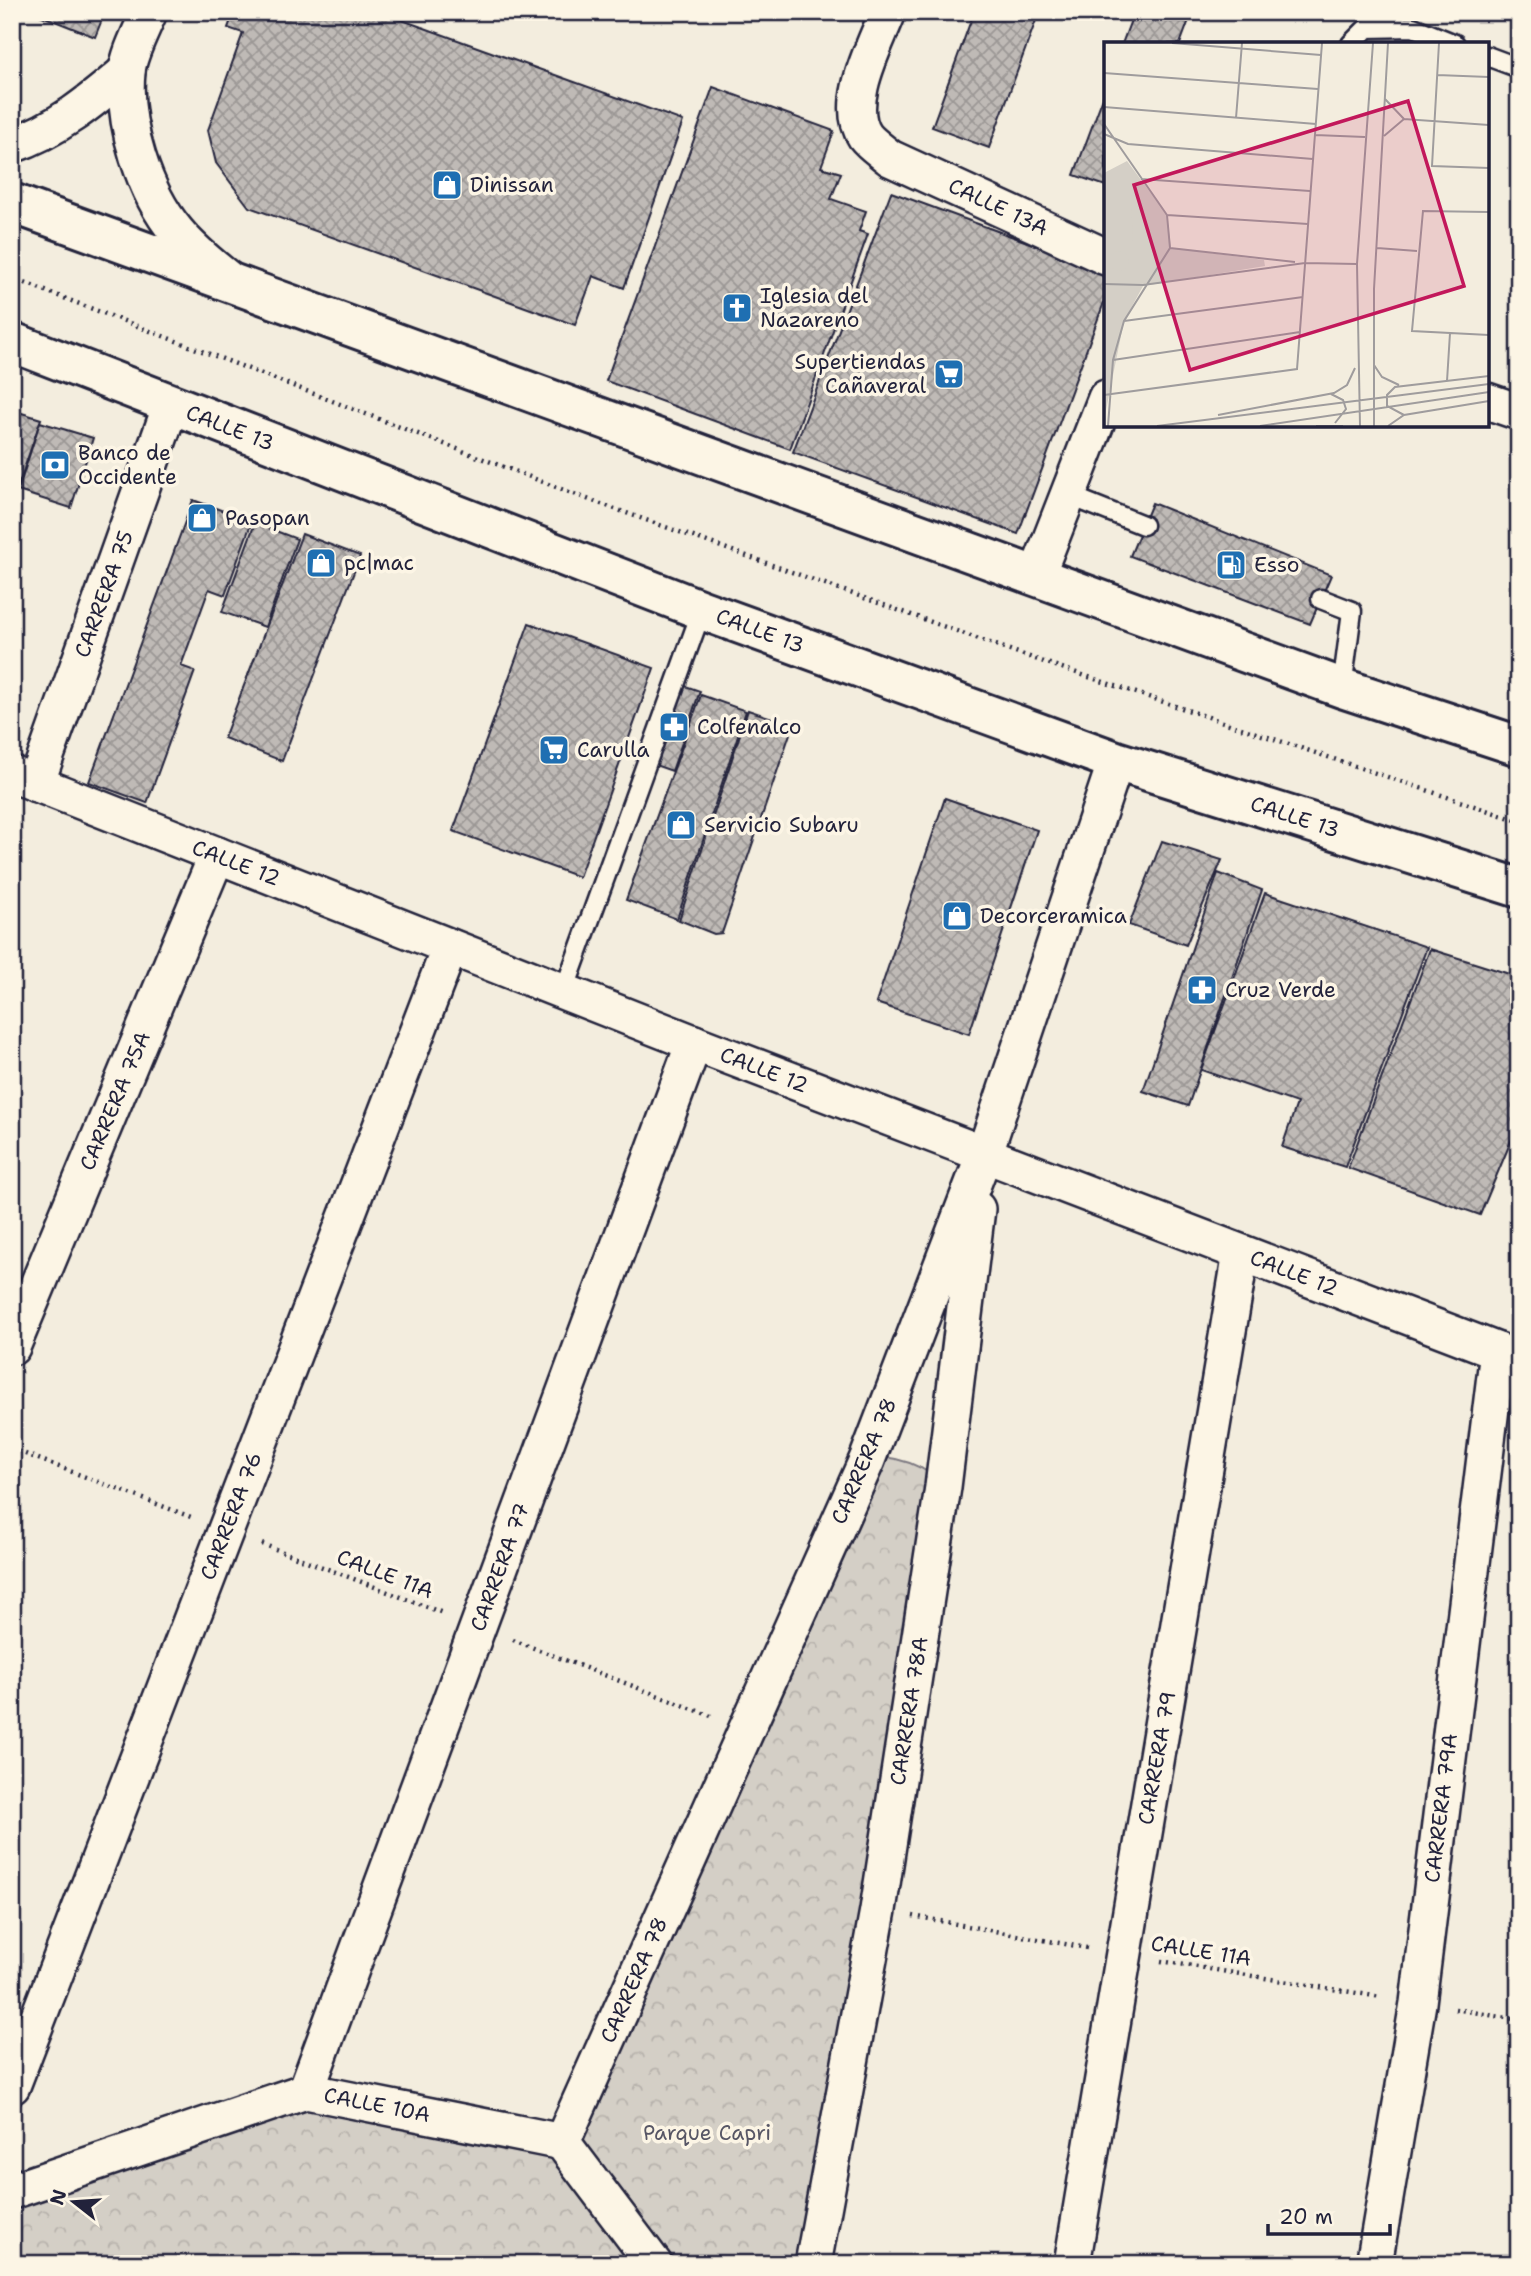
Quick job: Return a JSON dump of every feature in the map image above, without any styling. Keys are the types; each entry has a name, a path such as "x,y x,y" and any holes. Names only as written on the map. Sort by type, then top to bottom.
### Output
{"main road":[{"path":"12,203 1342,688 1519,746"},
{"name":"CALLE 13","path":"12,342 702,610 1116,761 1519,888"}],"street":[{"path":"149,12 127,71 129,127 146,181 175,230 203,259 234,284"},
{"name":"CALLE 13A","path":"888,12 859,87 856,117 866,138 890,158 1104,256"},
{"path":"12,145 32,139 82,110 127,71"},
{"path":"1489,402 1519,412"},
{"path":"1036,577 1104,403"},
{"name":"CARRERA 75","path":"24,779 172,405"},
{"name":"CARRERA 78","path":"562,2142 867,1460 984,1155 1116,761"},
{"name":"CALLE 12","path":"24,779 984,1155 1508,1355"},
{"name":"CARRERA 75A","path":"12,1347 217,855"},
{"name":"CARRERA 76","path":"12,2086 450,947"},
{"name":"CARRERA 77","path":"306,2091 694,1042"},
{"name":"CARRERA 78A","path":"813,2264 878,1910 943,1487 984,1155"},
{"name":"CARRERA 79","path":"1072,2264 1241,1253"},
{"name":"CARRERA 79A","path":"1374,2264 1418,2003 1508,1355"},
{"name":"CALLE 10A","path":"12,2191 306,2091 562,2142"},
{"path":"562,2142 654,2264"}],"lane":[{"path":"1353,42 1367,28 1413,27 1450,42"},
{"path":"1489,57 1519,68"},
{"path":"1069,495 1143,525"},
{"path":"1321,599 1352,611 1342,688"},
{"path":"564,991 702,610"}],"path":[{"path":"12,278 603,505 1034,659 1519,821"},
{"name":"CALLE 11A","path":"12,1449 746,1729"},
{"name":"CALLE 11A","path":"878,1910 1124,1955 1519,2020"}],"green space":[{"name":"Parque Capri","path":"884,1457 909,1462 931,1474 813,2264 12,2264 12,2191 306,2091 562,2142"}],"building":[{"path":"32,12 105,12 95,37"},
{"name":"Dinissan","path":"234,12 380,12 683,121 624,288 593,276 575,325 249,207 216,163 208,130 243,33 228,28"},
{"path":"974,12 1039,12 989,148 932,127"},
{"path":"1134,12 1192,12 1181,42 1123,42"},
{"name":"Iglesia del Nazareno","path":"713,87 834,131 821,167 841,173 831,199 866,211 859,231 868,234 790,449 606,381"},
{"path":"1104,94 1104,185 1074,175"},
{"name":"Supertiendas Cañaveral","path":"891,192 1104,270 1104,302 1018,534 793,452"},
{"path":"12,410 41,419 12,504"},
{"name":"Banco de Occidente","path":"40,422 93,438 71,508 18,491"},
{"path":"193,500 252,521 225,595 209,589 181,666 195,671 147,803 89,782"},
{"name":"Esso","path":"1152,503 1331,575 1310,624 1130,556"},
{"path":"255,523 297,539 265,627 222,612"},
{"path":"302,534 360,556 282,761 224,738"},
{"name":"Carulla","path":"529,623 654,668 579,877 453,831"},
{"name":"Colfenalco","path":"677,683 700,691 672,771 649,763"},
{"name":"Servicio Subaru","path":"701,695 746,711 677,919 626,900"},
{"path":"748,710 793,725 722,933 714,934 679,920"},
{"name":"Decorceramica","path":"945,798 1037,830 969,1034 876,1003"},
{"path":"1162,841 1222,860 1186,945 1129,925"},
{"name":"Cruz Verde","path":"1218,873 1262,890 1188,1106 1143,1091"},
{"path":"1265,893 1427,947 1345,1167 1282,1147 1297,1103 1201,1070"},
{"path":"1430,949 1519,977 1519,1122 1480,1215 1348,1168"}],"place":[{"name":"Dinissan","path":"447,185"},
{"name":"Iglesia del Nazareno","path":"737,308"},
{"name":"Supertiendas Cañaveral","path":"949,374"},
{"name":"Banco de Occidente","path":"55,465"},
{"name":"Pasopan","path":"202,518"},
{"name":"pc|mac","path":"321,563"},
{"name":"Esso","path":"1231,565"},
{"name":"Colfenalco","path":"674,727"},
{"name":"Carulla","path":"554,750"},
{"name":"Servicio Subaru","path":"681,825"},
{"name":"Decorceramica","path":"957,916"},
{"name":"Cruz Verde","path":"1202,990"}]}
